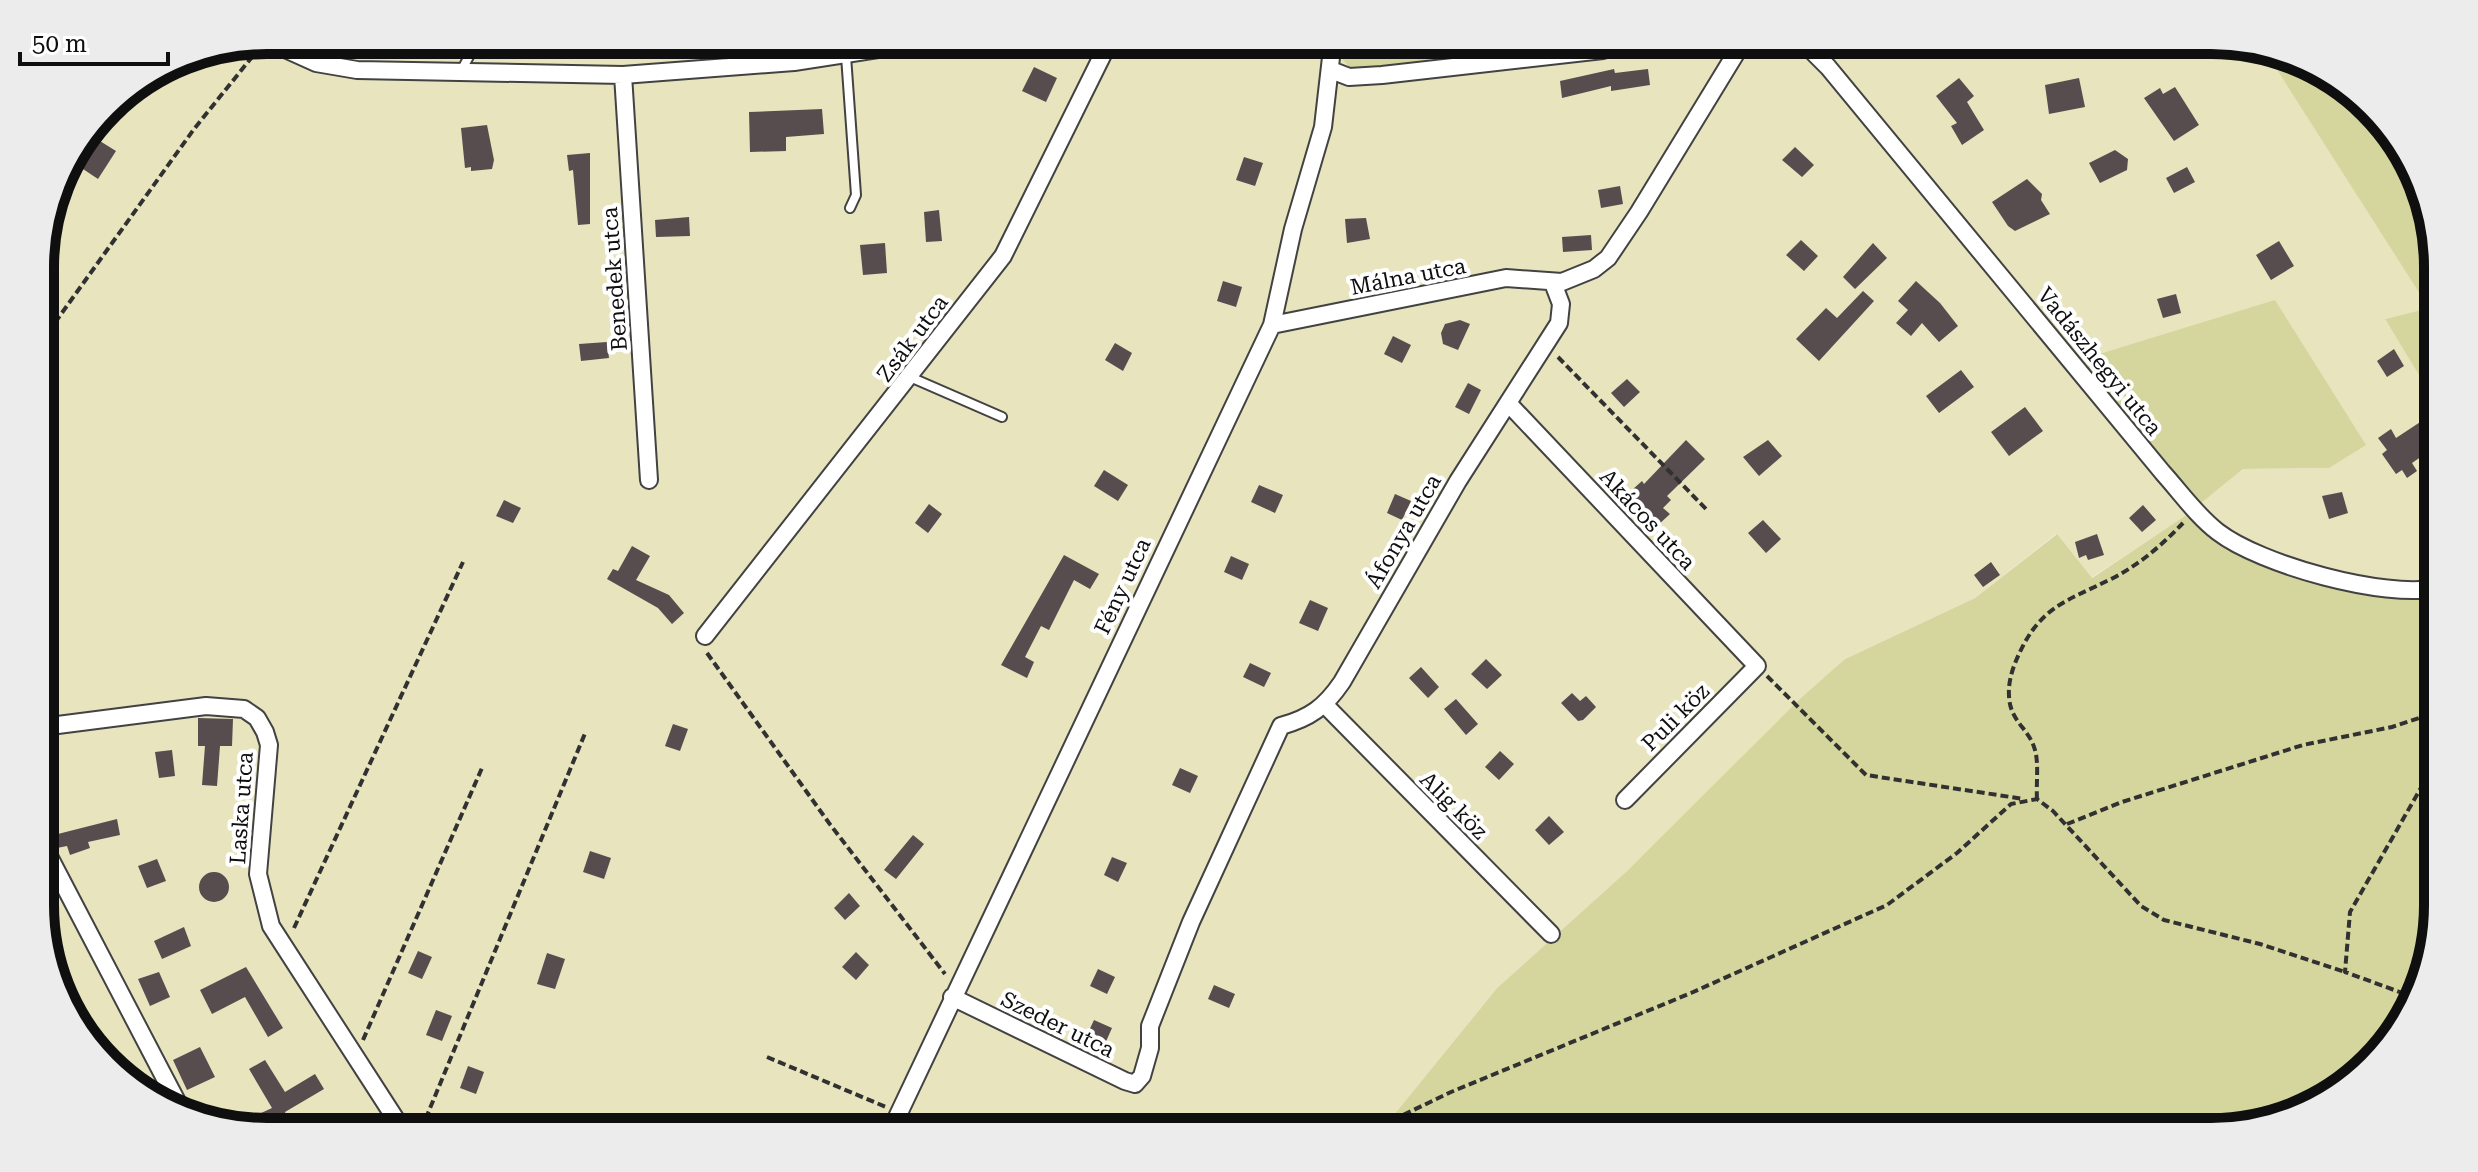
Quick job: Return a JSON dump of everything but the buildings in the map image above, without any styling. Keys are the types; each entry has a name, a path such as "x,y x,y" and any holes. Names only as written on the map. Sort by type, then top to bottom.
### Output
{"street":[{"path":"296,54 316,63 357,70 623,75 857,54"},
{"path":"735,54 736,66"},
{"name":"Zsák utca","path":"704,641 910,377 1017,233 1103,54"},
{"name":"Fény utca","path":"896,1118 1272,325 1293,229 1323,127 1332,54"},
{"path":"1331,70 1349,77 1382,75 1568,54"},
{"path":"1553,283 1580,276 1608,258 1735,54"},
{"name":"Vadászhegyi utca","path":"1815,54 2195,510 2219,533 2281,562 2391,591 2424,589"},
{"name":"Benedek utca","path":"623,75 649,480"},
{"name":"Málna utca","path":"1272,325 1506,278 1553,283"},
{"name":"Áfonya utca","path":"1326,706 1559,323 1561,304 1553,283"},
{"name":"Akácos utca","path":"1508,403 1757,666"},
{"name":"Puli köz","path":"1625,800 1757,666"},
{"name":"Laska utca","path":"54,725 214,705 233,705 257,718 269,745 258,874 264,907 282,947 395,1118"},
{"name":"Szeder utca","path":"954,993 1135,1084 1142,1076 1150,1048 1150,1026 1191,922 1281,726 1304,720 1326,706"},
{"name":"Alig köz","path":"1326,706 1551,934"},
{"path":"54,866 174,1096"}],"lane":[{"path":"461,72 471,54"},
{"path":"846,56 856,195 850,208"},
{"path":"910,377 1002,417"}],"path":[{"path":"54,324 194,129 253,54"},
{"path":"1545,344 1707,510"},
{"path":"2037,799 2035,750 2014,719 2009,695 2012,672 2033,626 2051,609 2082,590 2110,580 2157,551 2195,510"},
{"path":"282,947 463,562"},
{"path":"704,641 829,823 954,993"},
{"path":"1757,666 1866,775 2037,799 2067,824 2141,906 2164,920 2260,944 2404,994"},
{"path":"2067,824 2122,802 2303,745 2392,727 2424,716"},
{"path":"426,1118 586,731"},
{"path":"352,1050 365,1039 482,768"},
{"path":"2345,972 2350,912 2424,784"},
{"path":"1399,1118 1451,1092 1691,993 1887,905 1957,853 2011,804 2025,799"},
{"path":"767,1057 899,1112"}],"shaded area":[{"path":"253,54 1338,54 1354,73 1537,54 2211,54 2273,63 2424,299 2424,309 2385,319 2422,377 2424,375 2424,589 2391,591 2244,547 2198,506 2243,469 2328,468 2275,300 2195,510 2091,578 2056,534 1975,598 1845,659 1627,871 1497,988 1391,1118 267,1118 225,1114 198,1107 160,1089 116,1056 98,1035 70,987 56,933 54,253 61,212 70,185 90,149 116,116 160,83 198,65"}],"green space":[{"path":"1338,54 1537,54 1354,73"},
{"path":"2273,63 2293,70 2341,98 2362,116 2395,160 2417,212 2422,239 2424,300"},
{"path":"2275,300 2366,445 2329,468 2243,469 2199,505 2219,533 2356,584 2424,587 2422,933 2408,987 2380,1035 2362,1056 2341,1074 2305,1096 2280,1107 2225,1118 1391,1118 1497,988 1627,871 1800,699 1845,659 1975,598 2057,534 2092,578 2194,510 2081,364 2093,356"},
{"path":"2424,309 2424,376 2421,378 2385,319"}]}
